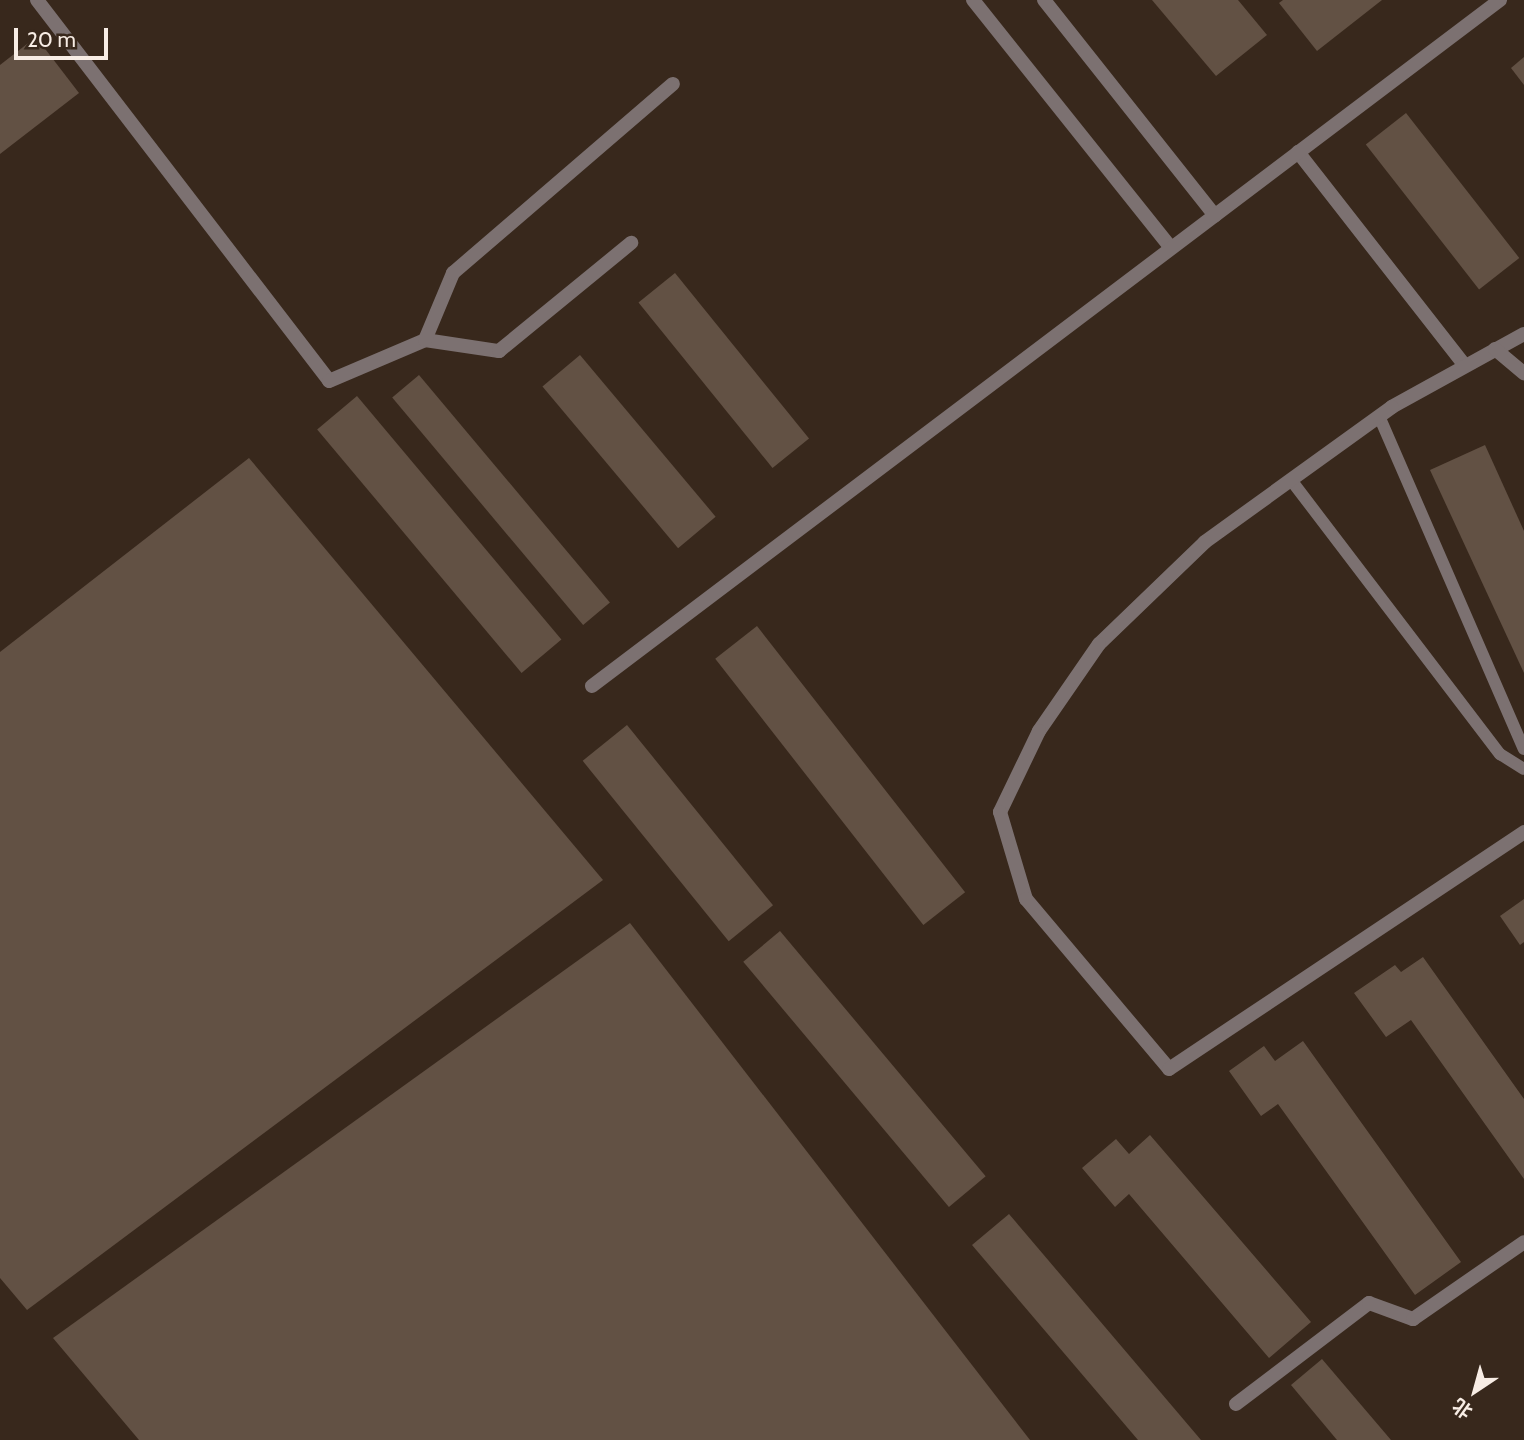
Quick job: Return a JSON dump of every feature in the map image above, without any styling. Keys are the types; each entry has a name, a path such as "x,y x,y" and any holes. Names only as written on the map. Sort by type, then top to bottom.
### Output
{"street":[{"path":"37,0 329,381 425,340 499,351 631,243"},
{"path":"973,0 1171,248"},
{"path":"1044,0 1215,216"},
{"path":"592,685 1500,0"},
{"path":"425,340 453,273 673,84"},
{"path":"1298,152 1465,366"},
{"path":"1524,334 1379,416 1205,542 1099,643 1039,731 1000,812 1026,899 1169,1069 1524,832"},
{"path":"1495,349 1524,373"},
{"path":"1236,1404 1369,1303 1413,1319 1524,1242"}],"lane":[{"path":"1379,416 1524,749"},
{"path":"1291,480 1500,754 1524,769"}],"building":[{"path":"1152,0 1238,0 1267,35 1216,76"},
{"path":"1283,0 1382,0 1317,51 1279,3"},
{"path":"36,37 79,93 0,154 0,65"},
{"path":"1524,57 1524,85 1511,68"},
{"path":"1406,113 1519,258 1479,289 1366,144"},
{"path":"675,273 809,439 773,468 638,303"},
{"path":"580,355 716,517 678,548 542,386"},
{"path":"419,375 610,603 583,625 392,397"},
{"path":"357,396 561,640 522,673 317,429"},
{"path":"1485,445 1524,531 1524,673 1430,470"},
{"path":"249,458 603,880 27,1310 0,1278 0,652"},
{"path":"757,626 965,892 923,925 715,659"},
{"path":"627,725 773,905 729,941 583,761"},
{"path":"1524,899 1524,942 1520,945 1500,916"},
{"path":"630,923 1030,1440 139,1440 53,1338"},
{"path":"780,931 986,1176 949,1207 743,962"},
{"path":"1423,957 1524,1099 1524,1179 1411,1020 1386,1037 1354,993 1395,965 1401,972"},
{"path":"1303,1041 1461,1262 1415,1295 1278,1104 1261,1116 1229,1071 1264,1046 1275,1061"},
{"path":"1150,1135 1311,1322 1269,1358 1129,1194 1115,1207 1082,1168 1116,1139 1129,1154"},
{"path":"1009,1214 1201,1440 1138,1440 972,1245"},
{"path":"1322,1359 1391,1440 1337,1440 1291,1385"}]}
